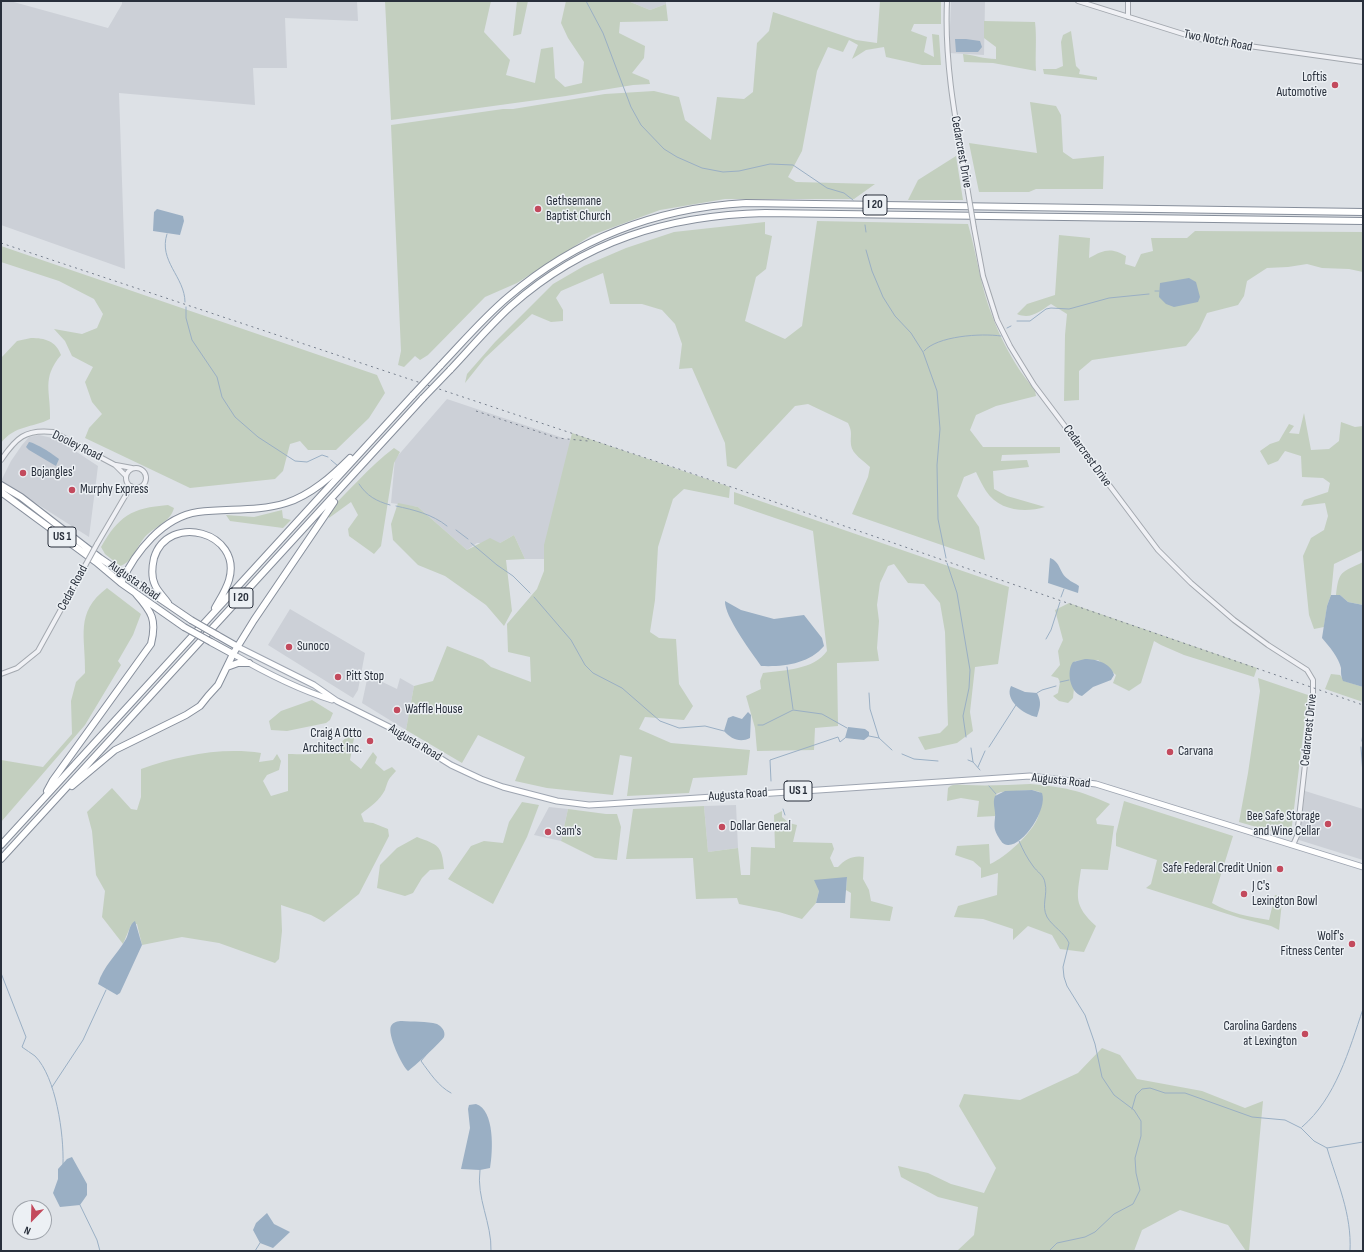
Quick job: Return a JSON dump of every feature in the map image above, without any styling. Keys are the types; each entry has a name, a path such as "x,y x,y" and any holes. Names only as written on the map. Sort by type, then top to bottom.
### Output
{"highway":[{"name":"I 20","path":"1,845 413,395 507,298 542,270 570,252 630,224 694,208 746,203 1363,212"},
{"name":"I 20","path":"1,859 346,484 423,398 511,306 562,268 603,246 636,233 694,218 723,214 765,213 1363,221"},
{"path":"121,584 150,538 166,525 195,513 262,509 291,501 306,494 323,482 384,427"},
{"path":"58,797 115,750 178,720 200,706 218,685 233,654 271,594 346,484"},
{"name":"Augusta Road","path":"1,485 21,497 125,576 190,620 238,647"},
{"name":"Augusta Road","path":"1,492 96,562 121,584 184,627 233,654"},
{"path":"172,607 158,590 153,579 152,566 156,555 163,544 173,536 187,532 203,533 214,538 226,551 231,568 227,586 208,619"},
{"path":"43,799 53,780 151,644 154,629 153,618 146,606 136,594"},
{"path":"227,667 238,664 249,664"}],"main road":[{"name":"Augusta Road","path":"238,647 314,685 337,701 395,730 451,765 482,779 513,790 568,803 607,804 1030,776 1096,784 1274,838 1282,839 1293,845 1363,867"},
{"name":"Augusta Road","path":"233,654 249,664 314,694 337,701"}],"street":[{"name":"Cedarcrest Drive","path":"947,1 947,60 954,117 983,276 997,320 1006,340 1034,385 1142,531 1176,570 1252,634 1302,666 1312,676 1313,693 1296,836 1293,845"},
{"name":"Two Notch Road","path":"1078,1 1183,35 1216,42 1363,62"},
{"path":"1128,1 1128,17"},
{"name":"Dooley Road","path":"1,460 19,438 42,430 63,436 115,465 126,476"},
{"name":"Dooley Road","path":"115,465 132,468"},
{"path":"132,468 142,470 146,478 140,486 131,486 126,481 128,471 132,468"},
{"name":"Cedar Road","path":"1,674 17,668 38,651 131,486"}],"shaded area":[{"path":"1,1 10,1 108,28 122,4 122,1 357,1 358,21 285,18 287,68 253,68 255,105 119,93 125,269 1,225"},
{"path":"628,1 666,1 666,4 650,10"},
{"path":"951,1 985,1 984,55 949,53"},
{"path":"447,399 575,442 547,559 525,559 514,535 500,543 477,543 467,550 418,507 391,503 395,459"},
{"path":"39,435 57,439 98,466 89,537 1,481 11,461 22,445 29,437"},
{"path":"290,609 365,653 358,690 353,698 268,645"},
{"path":"368,675 397,689 400,678 414,686 406,730 362,703"},
{"path":"1305,791 1363,809 1363,860 1299,840"},
{"name":"Dollar General","path":"736,805 738,848 708,852 704,806"},
{"path":"549,807 568,809 561,841 534,835"}],"green space":[{"path":"385,1 491,1 484,32 510,60 506,75 535,83 541,49 553,47 555,78 565,87 582,83 584,62 568,38 561,23 566,1 628,1 650,10 666,4 668,21 620,22 619,33 645,46 644,58 632,73 649,80 650,84 633,85 566,96 391,120"},
{"path":"517,1 528,1 521,34 513,36"},
{"path":"880,1 941,1 941,24 914,24 911,31 927,37 924,52 934,57 932,34 939,35 941,65 922,65 886,57 884,47 866,50 852,59 858,45 849,40 843,52 828,47 817,71 802,151 788,177 796,182 875,184 854,199 725,199 660,210 592,235 517,283 485,297 428,355 420,360 415,356 404,367 398,365 401,351 391,125 503,109 513,109 605,94 654,91 679,97 685,120 711,140 717,97 744,99 753,92 757,43 769,31 773,12 856,40 877,43"},
{"path":"984,21 1035,22 1036,71 993,63 964,62 963,54 996,59 996,47 984,38"},
{"path":"1071,31 1076,66 1080,70 1079,74 1097,77 1097,80 1044,74 1043,69 1056,69 1063,66 1061,42 1063,35"},
{"path":"1030,102 1056,106 1061,115 1063,152 1073,159 1104,156 1103,189 1036,189 1029,192 979,192 969,143 1037,153"},
{"path":"956,156 963,200 908,200 918,180"},
{"path":"817,221 968,224 984,290 994,321 1008,351 1025,378 1035,390 1036,396 996,406 976,415 970,430 983,447 1060,447 1060,453 1002,455 1001,461 1027,460 1029,467 993,471 994,489 1007,496 1045,507 1029,510 1013,509 998,503 991,498 976,472 964,477 957,496 979,527 985,560 852,514 868,477 870,467 856,454 852,448 851,432 848,423 808,404 795,406 736,469 727,466 725,443 692,368 679,369 682,344 675,324 662,310 642,304 610,304 603,273 561,291 556,298 563,310 563,321 551,322 532,314 485,358 465,383 467,374 495,342 553,284 584,266 626,248 674,232 765,222 765,234 772,236 766,269 756,277 745,321 785,339 802,326"},
{"path":"1195,231 1363,232 1363,272 1349,269 1322,268 1307,264 1267,268 1247,281 1244,296 1238,305 1207,313 1199,330 1186,346 1092,360 1079,371 1079,400 1064,401 1065,335 1067,314 1051,304 1035,314 1022,316 1017,314 1027,304 1055,295 1059,235 1090,238 1089,258 1103,251 1116,251 1126,256 1125,264 1135,267 1141,254 1153,251 1151,238 1187,238"},
{"path":"1,246 377,375 385,393 369,418 336,450 308,450 300,441 290,444 283,471 275,479 190,488 85,438 89,428 102,414 92,402 85,382 93,367 72,356 65,341 54,329 82,334 97,328 103,314 94,299 59,281 1,262"},
{"path":"31,338 41,339 53,343 61,355 55,363 49,378 50,419 18,430 6,437 1,443 1,358 17,341"},
{"path":"1304,413 1311,450 1329,449 1339,441 1341,422 1355,427 1363,426 1363,550 1334,564 1331,595 1327,606 1324,627 1314,629 1309,615 1303,556 1311,538 1324,530 1328,516 1325,503 1301,506 1304,500 1328,492 1330,483 1323,478 1302,477 1301,456 1285,451 1278,461 1268,465 1260,451 1270,444 1279,441 1289,424 1294,426 1289,433 1299,434"},
{"path":"572,433 730,487 729,498 684,489 673,499 658,547 655,600 650,632 659,638 676,639 679,684 693,706 684,720 645,717 639,729 671,743 750,750 747,775 693,778 689,793 627,796 632,757 620,755 613,795 547,788 515,781 525,757 478,735 462,763 406,730 414,686 433,681 447,646 483,660 491,667 531,682 530,657 508,652 507,624 537,589 544,571 544,545"},
{"path":"394,448 400,452 394,463 381,546 374,554 349,536 348,529 358,515 351,502 329,518 326,513 368,471"},
{"path":"734,492 1009,587 998,664 975,667 970,712 973,731 957,743 925,750 918,737 940,733 948,725 945,632 940,603 924,584 908,583 894,564 888,566 880,583 877,605 879,621 877,648 879,661 837,663 838,726 815,728 814,750 757,751 755,728 746,696 761,689 760,681 763,673 807,666 827,651 813,531 734,504"},
{"path":"398,503 418,507 467,550 490,538 500,543 514,535 525,559 506,560 512,611 504,626 486,605 445,576 418,565 393,540 391,524"},
{"path":"168,505 174,508 172,513 165,521 144,538 128,561 120,566 105,554 101,547 120,521 135,511 144,508"},
{"path":"282,510 283,518 291,520 283,528 230,521 226,515 254,517"},
{"path":"1363,562 1363,605 1348,602 1340,595 1336,595 1338,581 1342,573"},
{"path":"107,588 141,614 133,635 118,661 121,665 85,725 1,822 1,760 43,767 72,734 71,701 76,682 85,673 84,626 86,616 97,597"},
{"path":"1069,603 1257,668 1254,677 1184,655 1154,641 1141,683 1129,691 1113,683 1116,675 1098,660 1075,661 1071,682 1074,688 1073,698 1068,703 1059,701 1053,696 1058,693 1060,682 1058,678 1051,676 1060,665 1058,651 1063,640 1055,610"},
{"path":"1331,674 1340,675 1344,681 1363,687 1363,702 1325,689"},
{"path":"1258,678 1308,695 1291,833 1288,836 1239,822 1260,691"},
{"path":"312,700 333,713 330,720 326,723 287,731 271,730 269,721 281,711"},
{"path":"356,727 350,760 361,769 373,752 377,757 375,763 384,771 392,767 396,771 389,780 380,797 361,814 364,822 373,823 388,829 389,836 359,894 324,922 311,915 281,905 282,931 279,959 275,963 219,943 182,937 142,945 137,924 131,925 123,944 102,917 105,891 96,875 92,831 87,812 112,788 131,809 137,810 141,797 141,769 170,760 200,754 246,751 261,753 259,762 273,760 277,754 281,761 279,770 267,775 263,781 271,796 288,791 288,754 311,754 326,751 340,743"},
{"path":"1030,784 1052,786 1071,790 1089,795 1110,804 1096,819 1097,824 1114,826 1108,870 1081,869 1078,887 1078,900 1083,912 1096,926 1084,952 1060,949 1052,935 1028,926 1013,940 1013,929 983,919 954,917 958,906 997,895 998,873 981,878 981,868 973,861 955,855 957,846 989,844 990,864 996,861 1018,844 1035,823 1040,811 1040,792 1032,790 1001,792 996,794 995,816 977,817 979,801 961,798 947,801 948,788 952,785"},
{"path":"1124,801 1233,836 1212,903 1232,912 1269,920 1275,895 1280,895 1282,902 1279,930 1271,926 1240,918 1146,888 1151,884 1157,860 1116,846 1116,834"},
{"path":"522,802 539,805 527,837 493,904 448,879 471,846 484,841 503,843 509,822"},
{"path":"704,806 708,852 738,848 741,875 750,875 751,847 775,848 774,815 782,811 782,817 789,823 797,825 793,842 832,843 834,849 830,858 834,867 838,867 850,858 864,857 863,879 869,890 871,901 893,907 890,921 850,918 851,893 846,890 847,878 819,891 816,903 802,919 779,912 739,904 737,898 696,899 693,858 626,859 633,809"},
{"path":"568,809 617,814 621,827 617,860 595,858 561,841"},
{"path":"417,837 438,847 442,855 444,869 430,870 422,878 413,893 405,896 377,888 380,865 397,848"},
{"path":"1102,1048 1120,1055 1137,1079 1202,1091 1245,1108 1263,1101 1249,1251 1246,1251 1228,1225 1180,1210 1142,1230 1134,1251 957,1251 974,1235 978,1207 938,1197 901,1177 898,1166 928,1173 951,1184 984,1193 996,1168 959,1106 964,1094 1020,1100 1078,1073"}],"water":[{"path":"955,39 980,41 982,47 978,52 956,52"},
{"path":"157,209 183,216 184,221 180,235 153,231 154,212"},
{"path":"1189,278 1196,282 1200,297 1198,302 1174,307 1166,304 1159,297 1160,283"},
{"path":"29,442 40,446 59,459 56,466 29,450 26,447"},
{"path":"1050,558 1056,562 1065,577 1079,586 1078,593 1048,583"},
{"path":"1331,595 1340,595 1348,602 1363,605 1363,687 1343,681 1338,660 1331,648 1322,638 1327,606"},
{"path":"725,601 741,610 774,619 804,615 822,638 824,646 811,657 803,661 787,665 761,666 745,644 729,616"},
{"path":"1085,659 1102,662 1110,667 1114,675 1111,680 1093,687 1082,696 1075,691 1072,686 1070,681 1070,671 1073,662"},
{"path":"1011,686 1025,692 1037,693 1040,700 1040,705 1037,717 1026,713 1016,706 1010,696"},
{"path":"748,712 751,715 750,738 739,740 730,736 724,731 728,718 733,716 742,719"},
{"path":"848,727 865,729 869,732 869,736 864,740 845,738"},
{"path":"1032,790 1042,793 1043,800 1038,817 1020,840 1014,844 1008,845 1002,843 996,833 994,824 995,796 1005,791"},
{"path":"847,877 845,903 816,903 819,891 814,880"},
{"path":"135,921 142,945 120,993 117,995 98,984 103,972 127,937 131,924"},
{"path":"402,1021 433,1023 442,1027 444,1031 444,1037 438,1044 408,1071 402,1063 396,1050 390,1030 393,1024"},
{"path":"476,1104 487,1114 490,1123 492,1152 490,1168 480,1170 461,1169 470,1128 468,1109 469,1105"},
{"path":"72,1157 87,1184 87,1195 80,1205 60,1207 53,1193 58,1179 58,1169 67,1159"},
{"path":"267,1213 274,1224 290,1232 273,1248 260,1243 253,1230 256,1223"}],"waterway":[{"path":"586,1 603,33 631,107 641,125 664,149 677,157 702,168 723,172 739,171 770,164 793,165 827,188 844,193 853,200"},
{"path":"865,225 866,232"},
{"path":"167,234 165,244 166,252 181,285 185,302"},
{"path":"866,250 872,271 883,297 895,316 911,333 923,352 937,391 940,429 937,465 938,519 946,558"},
{"path":"1017,321 1030,321 1046,309 1069,309 1109,298 1149,294"},
{"path":"186,307 186,318 192,340 217,377 222,397 235,417 258,437 295,461 307,462 322,455 328,457"},
{"path":"1007,328 1011,326"},
{"path":"924,351 930,346 949,339 971,335 1001,336"},
{"path":"331,460 338,466"},
{"path":"359,484 372,498 390,505"},
{"path":"396,506 429,515 447,526"},
{"path":"456,530 468,539"},
{"path":"471,543 497,565 513,576 530,593"},
{"path":"947,563 957,593 970,670 969,688 963,716 966,737"},
{"path":"1061,597 1064,589"},
{"path":"534,597 571,640 585,665 593,673 622,688 660,721 679,728 705,726 724,731"},
{"path":"1046,639 1051,630 1060,602"},
{"path":"787,667 793,709"},
{"path":"1060,682 1069,680"},
{"path":"1037,693 1056,686"},
{"path":"869,693 870,709 879,738 892,750"},
{"path":"989,747 1016,705"},
{"path":"758,725 763,725 793,710 822,714 847,728"},
{"path":"1362,741 1363,733"},
{"path":"869,736 879,738"},
{"path":"771,781 770,760 838,737 840,742 845,738"},
{"path":"1361,747 1363,774"},
{"path":"971,748 973,762 980,770"},
{"path":"978,767 985,751"},
{"path":"902,754 914,759 938,761"},
{"path":"968,760 973,762"},
{"path":"989,786 996,794"},
{"path":"783,809 785,815"},
{"path":"1019,841 1029,860 1044,880 1046,887 1045,913 1052,924 1069,943 1063,967 1064,977 1067,986 1085,1015 1095,1044 1102,1077 1114,1095 1134,1110 1141,1121 1141,1136 1135,1158 1136,1173 1140,1190 1133,1204 1114,1214 1095,1232 1085,1237 1057,1243 1049,1251"},
{"path":"1,973 26,1037 22,1047 35,1056 42,1065 53,1091 60,1122 63,1164"},
{"path":"52,1087 83,1040 106,990"},
{"path":"1302,1127 1314,1115 1333,1088 1347,1057 1363,1009"},
{"path":"426,1055 421,1061 438,1083 451,1093"},
{"path":"1132,1109 1136,1095 1142,1089 1150,1088 1165,1093 1185,1093 1252,1117 1285,1120 1301,1128 1314,1141 1327,1148 1363,1142"},
{"path":"1327,1148 1349,1224 1350,1251"},
{"path":"480,1170 480,1191 489,1230 491,1251"},
{"path":"80,1205 97,1240 100,1251"},
{"path":"255,1251 260,1243"}],"railway":[{"path":"1,243 682,470 1363,705"},
{"path":"476,411 557,438 588,441"}],"place":[{"name":"Loftis Automotive","path":"1335,85"},
{"name":"Gethsemane Baptist Church","path":"538,209"},
{"name":"Bojangles'","path":"23,473"},
{"name":"Murphy Express","path":"72,490"},
{"name":"Sunoco","path":"289,647"},
{"name":"Pitt Stop","path":"338,677"},
{"name":"Waffle House","path":"397,710"},
{"name":"Craig A Otto Architect Inc.","path":"370,741"},
{"name":"Carvana","path":"1170,752"},
{"name":"Bee Safe Storage and Wine Cellar","path":"1328,824"},
{"name":"Dollar General","path":"722,827"},
{"name":"Sam's","path":"548,832"},
{"name":"Safe Federal Credit Union","path":"1280,869"},
{"name":"J C's Lexington Bowl","path":"1244,894"},
{"name":"Wolf's Fitness Center","path":"1352,944"},
{"name":"Carolina Gardens at Lexington","path":"1305,1034"}]}
